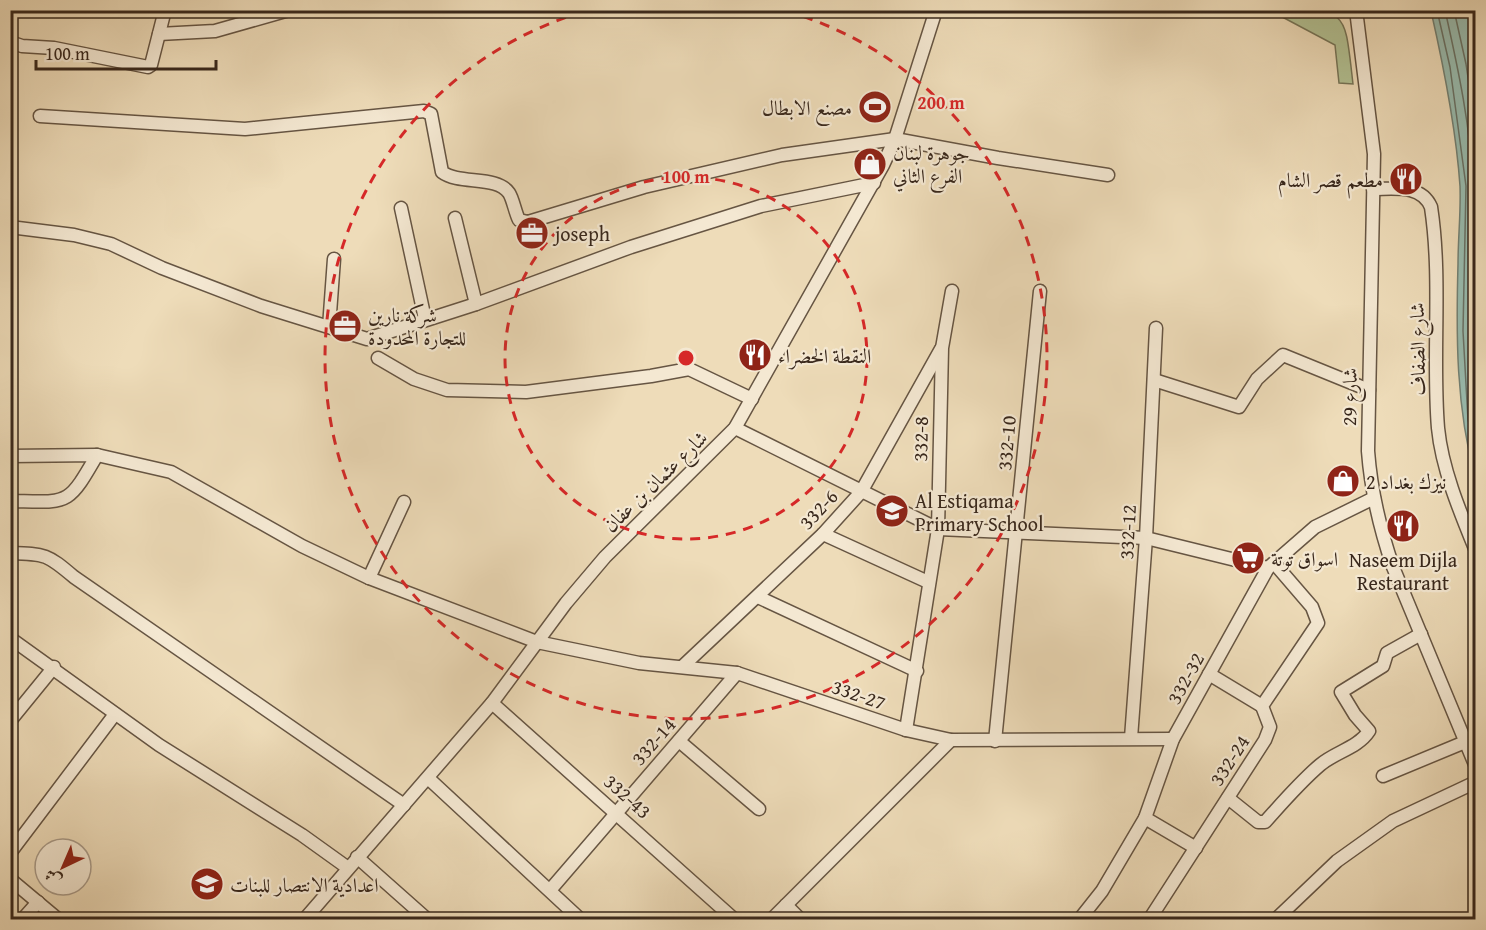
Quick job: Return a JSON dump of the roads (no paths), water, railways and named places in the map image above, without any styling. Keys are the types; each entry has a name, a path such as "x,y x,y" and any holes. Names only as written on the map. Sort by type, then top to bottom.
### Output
{"street":[{"path":"10,42 22,46 54,48 148,68 151,65 165,10"},
{"path":"159,34 215,31 289,10"},
{"name":"شارع عثمان بن عفان","path":"304,920 492,703 605,557 735,428 874,183 895,139 936,10"},
{"name":"شارع 29","path":"1355,11 1373,133 1368,451 1374,498 1383,539 1476,767"},
{"path":"40,116 245,129 424,111 431,114 442,172 449,177 496,183 509,193 519,219 528,222 644,187 782,155 895,139 998,158 1108,174"},
{"path":"10,227 74,235 111,244 220,291 367,339 476,304 631,247 761,206 874,183"},
{"name":"شارع الضفاف","path":"1373,189 1419,192 1427,198 1431,207 1437,323 1438,429 1455,498 1476,551"},
{"path":"401,208 425,319"},
{"path":"455,218 476,304"},
{"path":"328,327 334,258"},
{"name":"332-8","path":"906,730 938,529 942,348 952,291"},
{"name":"332-10","path":"995,741 1018,531 1040,291"},
{"name":"332-12","path":"1131,738 1146,538 1156,328"},
{"name":"332-6","path":"683,666 823,534 861,492 942,348"},
{"path":"1154,380 1239,407 1257,379 1283,355 1369,390"},
{"path":"378,358 414,379 447,390 526,392 689,369 752,399"},
{"path":"735,428 938,529 1146,538 1271,566 1312,607 1318,623 1262,706 1209,674"},
{"path":"10,501 63,500 74,494 97,455"},
{"name":"332-27","path":"10,456 97,455 171,472 302,546 369,578 537,642 639,663 683,666 737,674 906,730 951,740 1173,739"},
{"name":"332-32","path":"1079,920 1102,891 1145,818 1173,739 1271,566 1315,527 1374,498"},
{"path":"369,578 404,501"},
{"path":"823,534 928,582"},
{"path":"10,553 44,554 50,557 74,577 404,805"},
{"path":"758,597 917,671"},
{"path":"1228,798 1258,822 1265,822 1322,763 1358,742 1367,734 1369,730 1354,715 1341,692 1383,666 1387,653 1421,634"},
{"path":"10,638 54,667 115,714 348,868"},
{"path":"10,721 54,667"},
{"name":"332-14","path":"551,889 737,674"},
{"name":"332-43","path":"492,703 617,812 735,920"},
{"name":"332-24","path":"1149,920 1268,734 1270,727 1262,706"},
{"path":"10,853 115,714"},
{"path":"771,920 951,740"},
{"path":"679,741 759,809"},
{"path":"1383,776 1465,742"},
{"path":"428,778 551,889 579,919"},
{"path":"1275,920 1336,861 1393,821 1476,782"},
{"path":"1145,818 1196,848"},
{"path":"357,857 428,920"},
{"path":"10,879 58,920"},
{"path":"22,920 38,902"},
{"path":"786,905 801,920"}],"water":[{"path":"1431,11 1475,11 1475,477 1464,424 1457,345 1460,196 1456,142"}],"place":[{"name":"مصنع الابطال","path":"875,107"},
{"name":"جوهرة لبنان الفرع الثاني","path":"870,164"},
{"name":"مطعم قصر الشام","path":"1406,179"},
{"name":"joseph","path":"532,233"},
{"name":"شركة نارين للتجارة المحدودة","path":"345,326"},
{"name":"النقطة الخضراء","path":"755,355"},
{"name":"نيزك بغداد 2","path":"1343,481"},
{"name":"Al Estiqama Primary School","path":"892,511"},
{"name":"Naseem Dijla Restaurant","path":"1403,526"},
{"name":"اسواق توتة","path":"1248,558"},
{"name":"اعدادية الانتصار للبنات","path":"207,884"}]}
